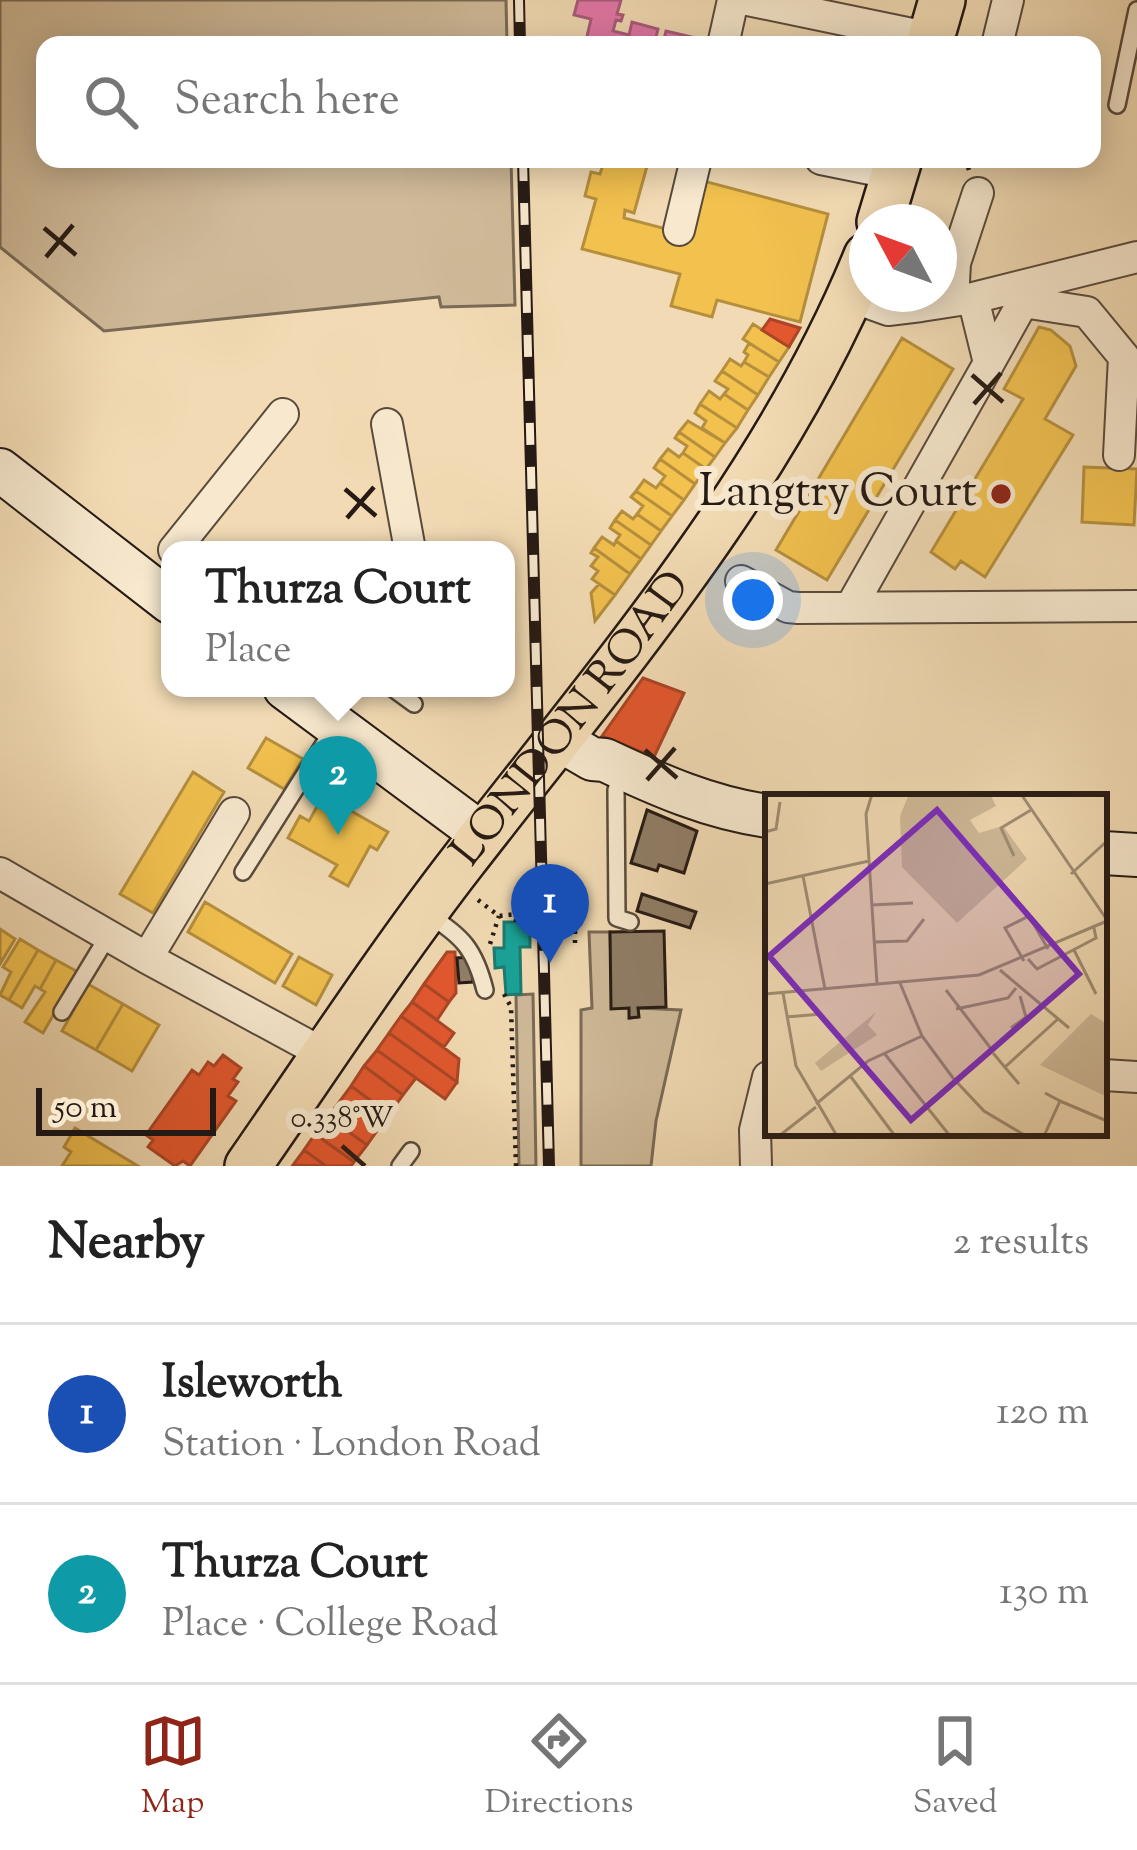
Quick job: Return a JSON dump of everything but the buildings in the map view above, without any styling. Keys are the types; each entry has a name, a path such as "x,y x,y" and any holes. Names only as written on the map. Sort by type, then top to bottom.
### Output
{"main road":[{"path":"885,204 896,168"},
{"name":"LONDON ROAD","path":"248,1166 437,895 558,740 760,464 797,402 849,295"}],"street":[{"path":"725,36 733,0"},
{"path":"748,0 934,28"},
{"path":"999,36 1008,0"},
{"path":"679,230 694,168"},
{"path":"978,193 955,263 963,299 989,362"},
{"path":"957,300 1137,257"},
{"path":"852,604 1023,302 1087,312 1124,357 1119,454"},
{"path":"189,541 284,414"},
{"path":"387,424 408,541"},
{"path":"0,470 161,571"},
{"path":"741,580 788,607 1137,606"},
{"path":"309,701 483,835"},
{"path":"558,740 592,759 692,798 765,816"},
{"path":"147,958 235,813"},
{"path":"1107,853 1137,855"},
{"path":"0,873 326,1055"},
{"path":"1107,1075 1137,1077"},
{"path":"755,1166 755,1130 765,1088"}],"lane":[{"path":"1117,106 1137,10"},
{"path":"404,697 414,704"},
{"path":"243,872 309,701"},
{"path":"617,765 617,918 630,922"},
{"path":"437,895 450,928 476,956 494,988"},
{"path":"62,1012 108,936"},
{"path":"400,1166 412,1151"}],"path":[{"path":"437,895 516,918 515,890 522,890 523,914 530,914"},
{"path":"488,951 499,916"},
{"path":"575,931 575,948"},
{"path":"494,988 511,1007 516,1166"}],"shaded area":[{"path":"0,0 506,0 507,36 36,36 36,168 511,168 515,305 441,307 439,297 104,331 0,247"},
{"path":"589,932 610,932 612,1008 629,1008 630,1018 638,1017 638,1008 681,1010 651,1166 581,1166 581,1010 592,1008"},
{"path":"533,994 536,1166 519,1166 516,995"}],"railway":[{"path":"519,0 520,36"},
{"path":"523,168 549,1166"}],"place":[{"name":"Langtry Court","path":"1001,494"},
{"name":"Thurza Court","path":"338,835"},
{"name":"Isleworth","path":"550,963"}]}
